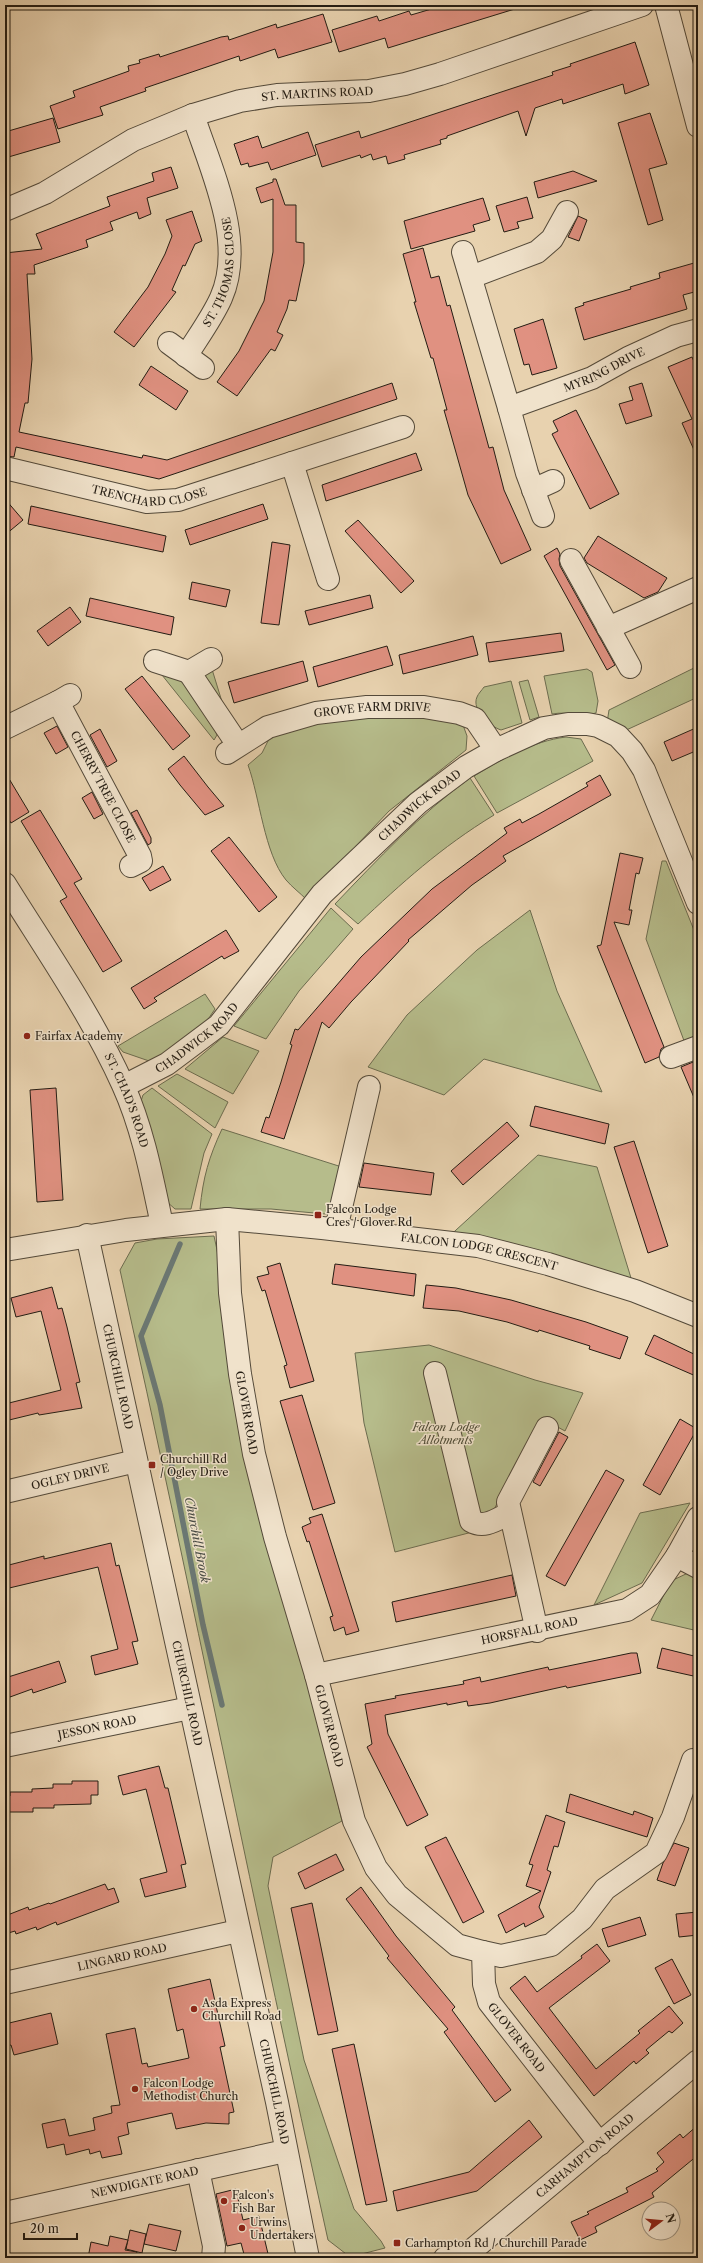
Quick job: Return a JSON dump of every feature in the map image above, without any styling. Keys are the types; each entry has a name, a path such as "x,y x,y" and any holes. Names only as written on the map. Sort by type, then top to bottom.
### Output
{"street":[{"name":"ST. MARTINS ROAD","path":"5,210 45,193 133,140 193,115 240,101 277,95 369,91 405,84 440,74 642,5"},
{"path":"666,5 690,66 698,126"},
{"name":"ST. THOMAS CLOSE","path":"169,343 195,362 221,298 231,258 231,239 227,220 193,115"},
{"path":"471,278 493,271 537,252 552,239 567,212"},
{"path":"463,252 533,490 543,516"},
{"name":"MYRING DRIVE","path":"509,408 592,378 676,336 698,330"},
{"name":"TRENCHARD CLOSE","path":"5,468 147,502 178,500 403,427"},
{"path":"292,463 328,579"},
{"path":"533,490 553,481"},
{"path":"571,560 614,626 630,668"},
{"path":"614,626 698,588"},
{"path":"155,661 189,672 211,659"},
{"name":"GROVE FARM DRIVE","path":"189,672 232,749 268,727 316,713 367,707 424,707 459,713 475,719 496,750"},
{"name":"CHERRY TREE CLOSE","path":"5,728 64,698 140,856 140,861 131,866"},
{"name":"CHADWICK ROAD","path":"124,1086 167,1064 219,1025 322,894 418,803 466,767 496,750 554,726 587,724 598,726 618,736 632,751 644,770 698,903"},
{"name":"ST. CHAD'S ROAD","path":"5,884 91,1021 124,1086 146,1152 162,1225"},
{"path":"671,1057 698,1047"},
{"path":"336,1229 369,1087"},
{"name":"FALCON LODGE CRESCENT","path":"5,1250 87,1235 162,1225 227,1219 336,1229 478,1246 548,1264 635,1291 698,1316"},
{"name":"GLOVER ROAD","path":"227,1219 230,1293 240,1374 254,1454 275,1537 316,1675 354,1821 376,1868 397,1895 457,1945 483,1952 484,1984 489,2002 600,2144"},
{"name":"CHURCHILL ROAD","path":"87,1235 276,2102 308,2258"},
{"path":"435,1373 471,1521 479,1525 486,1524 510,1513"},
{"path":"537,1631 508,1502 547,1428"},
{"name":"OGLEY DRIVE","path":"5,1492 136,1461"},
{"name":"HORSFALL ROAD","path":"316,1675 537,1631 626,1610 650,1595 677,1556 698,1518"},
{"path":"677,1556 698,1568"},
{"name":"JESSON ROAD","path":"5,1746 190,1708"},
{"path":"483,1952 501,1956 551,1945 582,1919 605,1889 656,1853 673,1817 693,1760"},
{"name":"LINGARD ROAD","path":"5,1983 238,1930"},
{"name":"CARHAMPTON ROAD","path":"445,2258 470,2254 698,2061"},
{"name":"NEWDIGATE ROAD","path":"5,2213 285,2151"},
{"path":"198,2170 214,2246 213,2258"}],"green space":[{"path":"211,666 227,718 201,672"},
{"path":"698,666 698,697 622,732 607,723 609,710"},
{"path":"587,669 592,672 598,701 596,713 552,714 544,676"},
{"path":"158,670 181,681 194,694 214,728 217,735 214,740"},
{"path":"528,680 539,717 530,720 519,682"},
{"path":"511,681 522,723 501,730 487,722 479,712 476,702 484,687"},
{"path":"379,717 434,717 463,725 467,736 466,750 389,811 306,899 286,880 272,855 248,765 262,753 270,737 321,722"},
{"path":"566,737 581,739 593,761 497,813 474,776 518,752 542,742"},
{"path":"470,778 494,815 474,827 439,853 358,924 335,904 383,854 417,822"},
{"path":"662,861 666,861 698,940 698,1041 686,1046 646,939"},
{"path":"331,908 353,929 299,991 266,1039 234,1026"},
{"path":"530,910 557,991 602,1092 484,1059 444,1095 368,1067 407,1015 477,950"},
{"path":"205,994 215,1009 209,1018 195,1032 152,1062 123,1052 118,1046"},
{"path":"223,1037 259,1051 233,1094 185,1069"},
{"path":"177,1074 228,1102 215,1128 158,1086"},
{"path":"152,1088 212,1134 204,1153 191,1209 175,1209 166,1201 141,1101 143,1095"},
{"path":"222,1129 345,1168 336,1215 271,1209 200,1209 207,1168"},
{"path":"538,1155 597,1167 635,1291 444,1241"},
{"path":"214,1236 310,1684 342,1821 273,1857 268,1886 304,2060 354,2209 381,2241 385,2248 350,2257 328,2240 120,1270 135,1243 157,1239"},
{"name":"Falcon Lodge Allotments","path":"429,1345 535,1380 583,1393 565,1431 541,1418 484,1529 395,1552 364,1423 355,1353"},
{"path":"690,1503 642,1583 594,1605 640,1513"},
{"path":"688,1573 698,1579 698,1631 651,1620 671,1581"}],"building":[{"path":"445,5 518,5 518,8 388,48 385,38 339,52 332,30 377,16 379,21 409,11 411,15"},
{"path":"323,14 332,42 278,58 275,49 240,61 239,56 145,88 146,91 100,107 103,115 58,129 50,106 75,97 73,91 129,71 128,66 140,63 139,60 159,54 160,57 221,37 228,36 229,40 276,24 277,28"},
{"path":"635,42 649,85 625,94 623,84 563,104 562,99 535,108 526,136 518,111 447,136 447,138 440,140 441,144 404,155 405,159 388,164 386,156 373,160 371,154 361,158 360,155 322,167 315,145 359,131 361,138 553,75 552,72 571,66 570,64"},
{"path":"650,113 667,164 649,169 663,220 648,225 618,123"},
{"path":"53,118 60,142 5,158 5,132"},
{"path":"308,132 316,155 271,170 268,162 249,167 248,163 241,165 234,144 258,136 262,148"},
{"path":"171,167 178,188 147,198 151,214 139,219 137,212 110,222 113,230 86,240 88,247 34,265 35,274 27,274 32,359 28,403 25,403 19,432 142,458 143,455 167,460 392,383 397,399 159,479 16,447 14,457 5,456 5,392 9,355 5,253 42,249 36,234 110,206 107,197 154,181 152,173"},
{"path":"573,171 597,181 538,198 534,182"},
{"path":"273,179 276,179 285,205 296,205 296,242 304,243 304,263 296,301 289,300 287,309 277,332 283,335 275,351 271,349 237,396 217,382 239,351 264,301 273,252 273,199 261,203 256,188 273,182"},
{"path":"527,197 533,218 517,222 519,228 504,232 496,206"},
{"path":"483,198 490,220 473,225 475,231 411,249 404,221"},
{"path":"192,211 202,241 195,244 185,266 183,265 172,290 176,292 134,347 114,332 148,287 165,254 172,236 166,220"},
{"path":"578,216 587,220 579,241 568,237"},
{"path":"423,248 431,278 439,276 447,306 450,305 489,448 493,447 504,490 531,550 501,564 468,495 444,410 447,410 433,358 431,358 414,302 416,302 403,254"},
{"path":"694,263 698,276 698,291 683,295 687,309 584,340 575,308 584,305 583,303 631,289 630,287 660,278 659,273"},
{"path":"543,319 557,368 532,375 529,364 524,365 514,329"},
{"path":"692,357 698,371 698,459 682,423 692,419 668,367"},
{"path":"151,366 188,391 176,410 139,385"},
{"path":"642,383 652,416 626,424 619,404 633,400 629,387"},
{"path":"576,410 619,494 590,509 552,434 558,431 553,421"},
{"path":"416,453 422,470 326,501 322,485"},
{"path":"5,499 23,520 5,535"},
{"path":"263,504 268,519 190,545 185,530"},
{"path":"31,506 166,536 163,552 28,524"},
{"path":"358,520 414,581 401,593 345,531"},
{"path":"598,536 667,578 658,592 644,598 587,563 584,558"},
{"path":"272,542 290,545 279,625 261,623"},
{"path":"557,548 560,554 560,566 615,665 607,670 544,556"},
{"path":"192,582 230,590 226,607 189,599"},
{"path":"370,595 373,608 309,625 305,611"},
{"path":"90,598 174,617 171,635 86,616"},
{"path":"70,607 81,622 48,646 37,631"},
{"path":"561,633 564,651 489,662 486,643"},
{"path":"473,636 478,655 403,674 399,655"},
{"path":"387,646 393,665 318,687 313,667"},
{"path":"303,661 308,681 234,703 228,682"},
{"path":"142,676 190,736 173,750 125,689"},
{"path":"57,726 68,747 56,754 44,733"},
{"path":"698,727 698,750 672,761 664,742"},
{"path":"100,729 117,761 107,767 90,735"},
{"path":"184,756 224,806 205,815 180,785 168,769"},
{"path":"5,772 29,812 11,823 5,813"},
{"path":"600,775 611,795 503,856 506,861 472,885 408,940 409,941 351,1002 329,1028 322,1022 284,1139 261,1132 266,1117 269,1118 281,1082 295,1029 298,1030 361,957 432,889 507,833 504,828 520,819 522,823 539,814 588,786 586,783"},
{"path":"92,792 103,814 94,819 82,798"},
{"path":"40,810 82,879 74,883 122,961 103,972 60,901 67,897 21,821"},
{"path":"137,810 151,838 151,843 148,845 131,813"},
{"path":"229,837 277,897 259,912 211,851"},
{"path":"620,853 643,858 639,874 636,873 629,910 632,910 629,925 614,922 664,1047 661,1049 659,1057 645,1063 597,946 601,945"},
{"path":"163,866 171,880 150,891 142,878"},
{"path":"226,930 239,951 224,959 222,956 154,998 157,1001 144,1009 131,988"},
{"path":"698,1060 698,1107 681,1067"},
{"path":"56,1088 63,1200 37,1202 30,1090"},
{"path":"535,1106 609,1124 605,1144 530,1126"},
{"path":"507,1122 519,1136 463,1185 451,1171"},
{"path":"634,1141 668,1246 648,1253 614,1147"},
{"path":"364,1163 434,1173 431,1195 359,1187"},
{"path":"280,1263 314,1381 290,1388 284,1366 287,1365 265,1290 262,1291 257,1277 269,1274 267,1267"},
{"path":"335,1264 416,1274 414,1296 332,1284"},
{"path":"426,1285 456,1288 511,1300 586,1322 628,1337 620,1359 589,1349 590,1346 539,1330 538,1332 507,1322 459,1311 423,1308"},
{"path":"52,1287 58,1309 62,1308 67,1327 80,1382 76,1383 82,1408 39,1415 38,1413 5,1421 5,1404 61,1390 41,1311 16,1317 11,1298"},
{"path":"654,1335 698,1356 698,1377 645,1354"},
{"path":"302,1395 335,1503 313,1510 280,1401"},
{"path":"680,1419 697,1429 660,1495 643,1485"},
{"path":"559,1432 568,1437 540,1486 533,1482"},
{"path":"606,1470 624,1480 565,1586 546,1576"},
{"path":"322,1514 359,1631 346,1635 344,1627 334,1631 330,1617 333,1616 309,1541 307,1542 302,1527 311,1523 309,1518"},
{"path":"111,1543 116,1566 119,1565 138,1641 132,1642 138,1664 95,1675 91,1656 118,1649 98,1567 5,1589 5,1566 44,1556 44,1559"},
{"path":"512,1575 516,1596 396,1622 392,1602"},
{"path":"662,1648 698,1657 698,1677 657,1668"},
{"path":"637,1653 641,1673 567,1688 566,1686 490,1703 468,1706 467,1701 447,1705 447,1703 385,1715 388,1734 428,1815 407,1826 367,1747 372,1744 365,1704 396,1698 395,1696 464,1684 463,1681 480,1677 481,1682 548,1667 549,1670"},
{"path":"59,1661 66,1682 33,1693 32,1689 10,1697 9,1694 5,1695 5,1678"},
{"path":"159,1766 165,1788 168,1788 186,1864 181,1865 186,1887 145,1897 140,1879 167,1872 146,1789 123,1795 118,1776"},
{"path":"72,1781 98,1781 98,1795 91,1795 91,1804 54,1805 54,1808 33,1808 33,1812 5,1812 5,1796 10,1796 10,1792 32,1792 32,1789 53,1788 53,1784 72,1784"},
{"path":"570,1794 633,1815 634,1811 653,1818 647,1837 566,1812"},
{"path":"546,1815 565,1822 558,1847 554,1846 547,1870 551,1872 539,1907 544,1917 525,1927 524,1923 506,1933 498,1915 541,1891 526,1886 533,1865 529,1864"},
{"path":"446,1837 484,1912 463,1923 425,1847"},
{"path":"674,1843 689,1848 675,1886 657,1880 663,1863"},
{"path":"336,1854 344,1870 305,1889 298,1873"},
{"path":"105,1884 108,1890 114,1888 119,1902 57,1925 56,1922 37,1930 36,1927 16,1934 15,1931 5,1934 5,1916 28,1907 29,1910 49,1903 50,1904"},
{"path":"361,1887 396,1936 455,2007 452,2010 511,2090 495,2102 444,2032 448,2029 387,1958 389,1956 346,1899"},
{"path":"312,1903 338,2031 318,2035 291,1908"},
{"path":"698,1912 698,1935 679,1937 676,1914"},
{"path":"640,1917 646,1935 608,1947 602,1929"},
{"path":"597,1944 610,1961 549,2008 596,2069 640,2033 638,2031 669,2006 683,2023 672,2033 669,2031 646,2050 649,2053 636,2064 634,2061 594,2096 510,1988 525,1976 537,1992 582,1958 581,1956"},
{"path":"672,1959 691,1995 674,2004 655,1968"},
{"path":"210,1979 225,2046 220,2047 234,2112 229,2113 229,2124 206,2123 176,2129 172,2113 127,2123 129,2134 118,2137 122,2154 102,2158 100,2151 90,2154 89,2149 66,2155 64,2144 47,2148 42,2124 65,2119 69,2136 95,2130 93,2118 112,2113 111,2106 120,2105 106,2034 135,2028 142,2064 147,2063 148,2067 189,2058 183,2029 177,2031 168,1989"},
{"path":"51,2013 58,2044 14,2055 11,2045 5,2046 5,2024"},
{"path":"354,2044 387,2201 366,2205 332,2049"},
{"path":"529,2120 542,2137 477,2191 397,2211 393,2191 469,2172"},
{"path":"698,2125 698,2155 652,2193 654,2197 646,2201 641,2201 641,2204 595,2227 597,2232 580,2240 571,2222 589,2214 587,2212 628,2192 626,2188 658,2171 656,2169 664,2162 657,2153 680,2134 683,2138"},
{"path":"236,2189 243,2220 259,2216 269,2258 245,2258 241,2243 227,2246 216,2194"},
{"path":"149,2224 181,2231 176,2251 144,2244"},
{"path":"130,2230 146,2234 142,2253 126,2249"},
{"path":"110,2236 128,2240 125,2250 137,2252 136,2258 88,2258 91,2242 108,2246"}],"waterway":[{"name":"Churchill Brook","path":"180,1244 141,1336 160,1405 203,1625 222,1705"}],"place":[{"name":"Fairfax Academy","path":"27,1036"},
{"name":"Falcon Lodge Cres / Glover Rd","path":"318,1215"},
{"name":"Churchill Rd / Ogley Drive","path":"152,1465"},
{"name":"Asda Express Churchill Road","path":"194,2009"},
{"name":"Falcon Lodge Methodist Church","path":"135,2089"},
{"name":"Falcon's Fish Bar","path":"224,2201"},
{"name":"Urwins Undertakers","path":"242,2228"},
{"name":"Carhampton Rd / Churchill Parade","path":"397,2243"}]}
